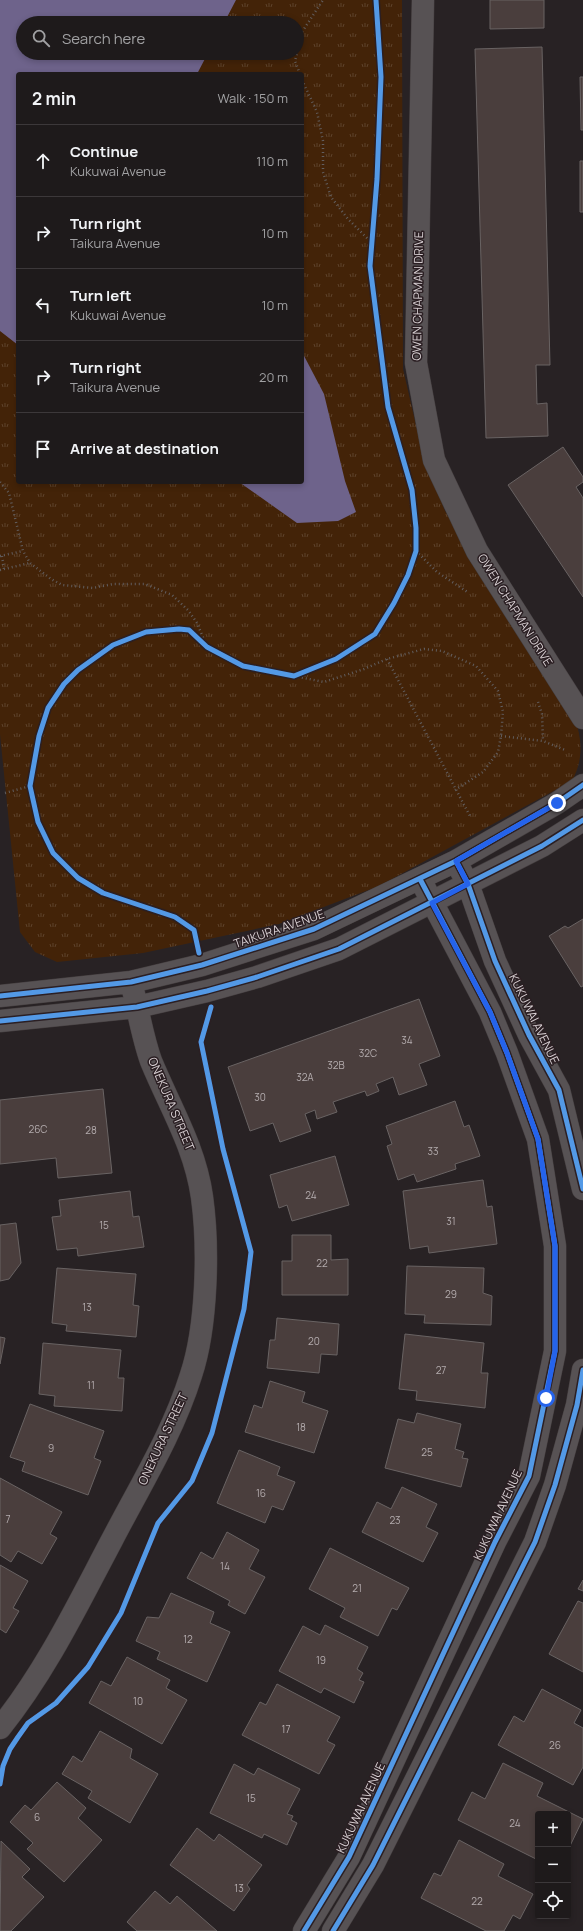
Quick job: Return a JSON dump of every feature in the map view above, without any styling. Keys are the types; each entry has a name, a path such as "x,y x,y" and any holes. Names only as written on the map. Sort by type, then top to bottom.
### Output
{"street":[{"name":"OWEN CHAPMAN DRIVE","path":"423,0 416,363 434,460 477,551 583,718"},
{"name":"TAIKURA AVENUE","path":"0,992 131,982 202,965 314,930 456,861 557,803 583,786"},
{"path":"0,992 3,1021 137,1007 229,985 331,952 432,903 542,846 583,820"},
{"name":"KUKUWAI AVENUE","path":"456,861 468,884 495,961 529,1035 558,1090 583,1189"},
{"name":"KUKUWAI AVENUE","path":"304,1931 350,1858 496,1542 529,1476 555,1351 555,1246 538,1139 507,1053 490,1012 420,879"},
{"name":"ONEKURA STREET","path":"2,1721 49,1658 174,1422 192,1374 202,1323 205,1286 205,1230 202,1197 192,1150 151,1059 131,982"},
{"path":"333,1931 373,1865 535,1542 556,1485 578,1405 583,1370"}],"path":[{"path":"304,29 323,0"},
{"path":"295,60 299,72"},
{"path":"304,84 317,112 323,141 323,172 331,197 348,219 372,243"},
{"path":"371,251 372,236"},
{"path":"0,482 9,493 23,551 30,563 51,579 62,584 93,588 113,584 145,584 172,595 191,614 207,647"},
{"path":"414,557 416,544"},
{"path":"4,569 1,556 23,551"},
{"path":"416,551 425,562 446,579 475,596"},
{"path":"0,570 30,563"},
{"path":"198,639 213,650"},
{"path":"291,675 324,682 364,669 387,659 424,649 442,651 476,666 498,691 503,712 501,736 498,752 483,772 455,790"},
{"path":"387,659 471,818"},
{"path":"291,675 306,672"},
{"path":"538,700 542,714 543,741"},
{"path":"501,736 543,741 565,750"},
{"path":"31,779 31,793"},
{"path":"5,793 30,786"}],"green space":[{"path":"0,0 402,0 403,369 418,434 444,509 470,554 574,717 580,742 580,758 576,773 572,781 379,886 279,924 143,953 57,962 35,952 20,932 0,734"}],"shaded area":[{"path":"0,0 236,0 228,16 16,16 16,60 204,60 198,72 16,72 16,343 0,331"},
{"path":"304,356 324,394 345,481 356,512 338,521 297,523 242,484 304,484"}],"building":[{"path":"490,0 544,0 544,28 490,29"},
{"path":"542,47 550,365 536,365 537,404 547,403 548,436 486,438 475,49"},
{"path":"580,77 583,77 583,130 581,130"},
{"path":"580,161 583,161 583,212 580,212"},
{"path":"563,447 583,477 583,482 576,487 583,498 583,597 508,485"},
{"path":"583,919 583,986 581,987 549,936 565,926 568,928"},
{"path":"419,999 440,1056 419,1064 427,1085 399,1095 393,1077 376,1084 379,1091 367,1096 365,1091 333,1102 337,1112 317,1119 315,1110 305,1114 311,1131 280,1142 273,1123 250,1131 228,1067"},
{"path":"103,1089 112,1173 58,1178 56,1158 0,1164 0,1100"},
{"path":"455,1101 464,1127 469,1125 480,1156 455,1164 456,1169 417,1182 414,1174 398,1180 387,1146 392,1144 386,1126"},
{"path":"335,1156 349,1205 292,1221 287,1205 279,1208 270,1175"},
{"path":"483,1180 487,1207 492,1206 497,1244 429,1253 428,1246 410,1249 403,1191"},
{"path":"130,1191 133,1217 139,1216 144,1247 78,1256 77,1248 57,1250 52,1217 61,1216 59,1200"},
{"path":"16,1223 21,1263 9,1279 0,1281 0,1225"},
{"path":"292,1235 331,1235 331,1260 348,1259 348,1295 282,1295 282,1261 292,1261"},
{"path":"407,1266 484,1268 483,1293 492,1296 491,1325 424,1323 425,1315 405,1314"},
{"path":"57,1268 136,1274 133,1305 139,1306 136,1337 66,1331 67,1325 52,1323"},
{"path":"277,1318 339,1324 337,1355 321,1354 319,1373 267,1368 270,1340 275,1340"},
{"path":"405,1334 484,1343 481,1373 488,1373 485,1408 416,1400 417,1391 399,1389"},
{"path":"0,1337 5,1338 0,1364"},
{"path":"43,1343 121,1350 118,1378 124,1378 122,1411 54,1406 55,1396 39,1394"},
{"path":"270,1381 305,1392 302,1402 328,1411 314,1453 245,1432 254,1405 262,1408"},
{"path":"30,1404 104,1431 94,1458 101,1461 88,1495 22,1471 25,1462 10,1457"},
{"path":"417,1413 461,1424 455,1449 464,1452 462,1458 468,1459 461,1487 385,1468 398,1419 414,1423"},
{"path":"239,1450 280,1467 277,1475 295,1482 283,1510 272,1506 265,1523 217,1503"},
{"path":"0,1478 62,1512 50,1534 57,1538 42,1564 18,1551 11,1562 0,1555"},
{"path":"402,1487 437,1504 426,1527 438,1533 423,1562 362,1532 377,1502 391,1509"},
{"path":"227,1532 259,1550 249,1569 265,1577 245,1614 228,1605 230,1601 187,1578 201,1552 213,1559"},
{"path":"330,1548 409,1588 397,1610 392,1608 378,1636 340,1617 345,1608 309,1589"},
{"path":"0,1565 28,1581 13,1608 19,1611 6,1633 0,1629"},
{"path":"583,1580 583,1591 578,1589"},
{"path":"171,1593 214,1612 210,1623 230,1632 207,1682 157,1659 160,1652 136,1641 147,1617 159,1618"},
{"path":"578,1601 583,1603 583,1672 549,1654"},
{"path":"325,1625 368,1647 357,1669 363,1673 359,1680 364,1682 354,1703 324,1688 321,1693 279,1671 303,1626 320,1635"},
{"path":"127,1657 170,1680 166,1688 187,1700 162,1744 89,1703 101,1681 111,1686"},
{"path":"277,1684 340,1717 327,1741 335,1745 319,1774 242,1735 260,1702 266,1705"},
{"path":"542,1689 581,1710 574,1723 583,1728 583,1767 573,1785 498,1745 514,1716 524,1722"},
{"path":"100,1731 132,1749 130,1758 158,1774 130,1823 88,1798 92,1791 62,1774 73,1756 82,1762"},
{"path":"503,1763 543,1783 537,1796 567,1811 535,1811 535,1858 458,1820 472,1792 485,1799"},
{"path":"234,1764 254,1775 258,1768 300,1789 287,1814 293,1816 291,1820 297,1823 287,1845 264,1834 262,1838 210,1813"},
{"path":"57,1782 86,1808 78,1818 102,1840 64,1882 27,1849 33,1843 10,1822 25,1805 31,1810"},
{"path":"571,1813 583,1819 571,1844"},
{"path":"197,1828 214,1841 219,1834 262,1865 247,1885 250,1889 234,1911 170,1865"},
{"path":"459,1840 504,1864 498,1876 533,1894 520,1919 513,1915 504,1931 486,1931 421,1898 434,1873 441,1876"},
{"path":"1,1841 30,1869 22,1877 44,1897 11,1931 0,1931"},
{"path":"155,1891 170,1904 177,1896 217,1931 137,1931 127,1922"}],"cycle path":[{"path":"199,953 194,930 175,917 103,893 78,878 53,853 38,822 30,786 39,736 48,708 64,684 78,670 113,645 146,632 179,629 189,630 207,647 243,666 294,676 336,659 375,634 394,603 408,575 416,551 416,528 412,490 388,407 370,266 377,179 381,77 376,0"},
{"path":"0,996 131,982 202,965 314,929 456,861 557,803 583,785"},
{"path":"0,1021 137,1007 207,991 257,977 339,949 542,846 583,820"},
{"path":"456,861 468,884 495,961 529,1035 559,1090 583,1189"},
{"path":"304,1931 349,1857 495,1542 529,1476 555,1351 555,1246 538,1139 507,1053 490,1012 420,879"},
{"path":"0,1784 3,1766 10,1749 18,1737 28,1723 56,1703 88,1667 121,1613 158,1523 192,1481 212,1433 244,1309 251,1252 223,1149 201,1042 211,1007"},
{"path":"333,1931 373,1865 535,1542 555,1485 577,1405 583,1370"}],"route":[{"path":"546,1398 555,1351 555,1246 538,1139 507,1053 490,1012 432,903 468,884 456,861 557,803"}]}
